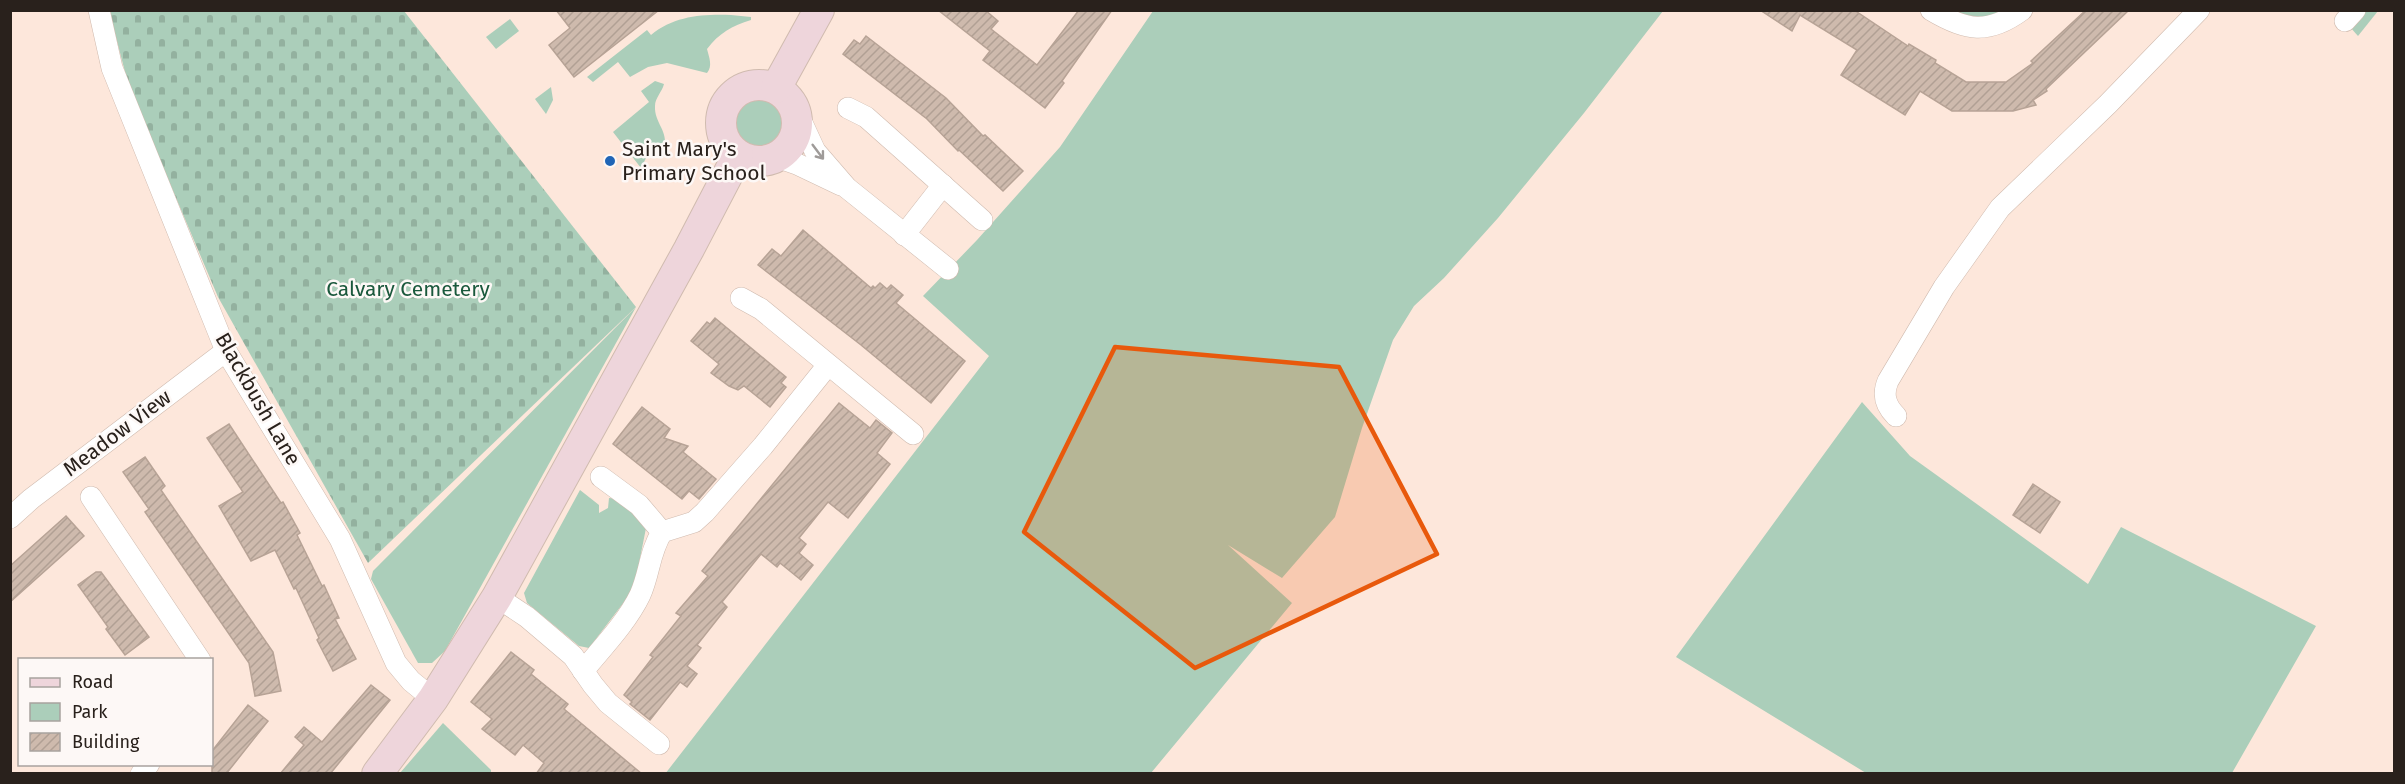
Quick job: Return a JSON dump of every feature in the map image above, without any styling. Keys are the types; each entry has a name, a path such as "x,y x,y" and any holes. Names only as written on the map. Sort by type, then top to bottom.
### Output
{"street":[{"name":"Blackbush Lane","path":"99,10 112,68 226,351 340,539 396,663 428,696"},
{"path":"776,88 819,10"},
{"path":"1932,10 1950,22 1981,29 1995,26 2022,10"},
{"path":"1896,416 1886,401 1884,390 1887,381 1944,287 1994,216 2014,193 2108,104 2199,10"},
{"path":"796,112 798,125 795,138 777,157 757,161 738,155 729,147 723,136 722,113 727,102 744,87 754,84 776,88 792,102 815,151 847,188 948,269"},
{"path":"848,108 866,117 982,220"},
{"path":"377,774 496,597 689,249 738,155"},
{"path":"777,157 847,188"},
{"path":"904,235 943,185"},
{"path":"741,298 761,309 913,434"},
{"name":"Meadow View","path":"10,518 31,499 226,351"},
{"path":"583,671 626,616 640,594 650,556 662,532 694,522 705,512 828,365"},
{"path":"601,477 639,505 662,532"},
{"path":"91,497 199,658"},
{"path":"496,597 527,617 573,656 608,703 659,744"}],"highlighted area":[{"path":"1115,347 1339,367 1437,554 1195,668 1024,532"}],"green space":[{"path":"1946,10 2008,11 1980,22"},
{"name":"Calvary Cemetery","path":"109,11 404,11 636,307 368,563 218,297 129,87"},
{"path":"1153,11 1663,11 1584,113 1498,218 1444,278 1414,306 1393,340 1362,428 1335,517 1282,578 1228,545 1292,603 1151,773 665,774 989,356 923,296 977,240 1060,147"},
{"path":"2367,11 2378,11 2358,36 2350,27"},
{"path":"710,15 751,17 751,20 726,31 707,49 710,64 707,73 667,63 648,67 630,77 618,62 593,82 587,77 647,30 651,35 679,20"},
{"path":"510,19 519,31 496,49 486,37"},
{"path":"655,81 664,84 656,100 655,112 665,142 664,148 653,144 641,168 613,132 649,102 641,91"},
{"path":"551,87 553,100 546,114 535,99"},
{"path":"758,92 774,97 782,105 787,121 782,137 774,145 758,150 742,145 734,137 729,121 734,105 742,97"},
{"path":"636,307 445,651 432,663 418,663 371,579 373,571"},
{"path":"1862,402 1910,456 2088,584 2121,527 2316,626 2232,773 1866,773 1676,657"},
{"path":"580,490 599,505 599,513 608,508 609,498 620,499 646,528 634,589 589,648 579,646 527,603 524,593"},
{"path":"443,723 491,770 491,773 400,773"}],"building":[{"path":"556,10 659,10 574,77 549,45 570,28"},
{"path":"938,10 985,10 998,21 991,29 1037,65 1079,10 1112,10 1045,108 983,60 990,51"},
{"path":"1760,10 1854,10 1908,46 1909,44 1936,60 1935,63 1966,82 2006,82 2033,63 2031,61 2086,10 2129,10 2046,89 2047,91 2033,100 2036,105 2013,111 1952,111 1920,91 1905,115 1841,75 1857,50 1800,15 1792,31"},
{"path":"866,36 946,98 983,136 985,135 1023,171 1003,191 958,151 927,119 843,54 854,40 860,44"},
{"path":"803,230 871,288 873,286 875,288 880,283 887,289 891,285 903,295 896,303 965,361 931,403 758,265 772,249 781,256"},
{"path":"715,318 786,377 781,383 786,387 770,407 744,386 738,390 711,373 719,364 691,341 707,322 710,324"},
{"path":"839,403 870,428 876,420 892,433 877,453 890,464 848,518 828,502 799,538 806,544 799,553 813,565 801,580 780,563 777,567 761,554 722,602 727,607 697,645 701,648 687,666 697,674 687,687 680,682 650,720 630,704 632,702 624,695 653,657 650,655 681,616 676,613 708,576 702,571"},
{"path":"642,407 670,429 664,438 688,446 683,452 716,479 699,499 689,491 682,499 613,444"},
{"path":"229,424 281,503 283,502 300,533 297,535 339,618 335,619 356,659 333,671 317,640 319,638 296,588 294,589 275,550 251,561 219,506 243,492 207,438"},
{"path":"145,457 165,486 161,490 273,652 281,691 255,696 249,663 145,512 149,509 123,472"},
{"path":"2033,484 2060,502 2040,533 2013,515"},
{"path":"66,516 84,536 10,602 10,566"},
{"path":"96,572 101,572 149,637 125,655 78,585"},
{"path":"511,652 534,670 531,674 568,704 564,709 642,774 536,774 544,763 523,745 515,755 482,729 492,719 471,702"},
{"path":"371,685 390,700 330,774 280,774 304,745 295,737 304,727 322,742"},
{"path":"248,705 268,721 226,774 212,774 213,750"}],"place":[{"name":"Saint Mary's Primary School","path":"610,161"}]}
